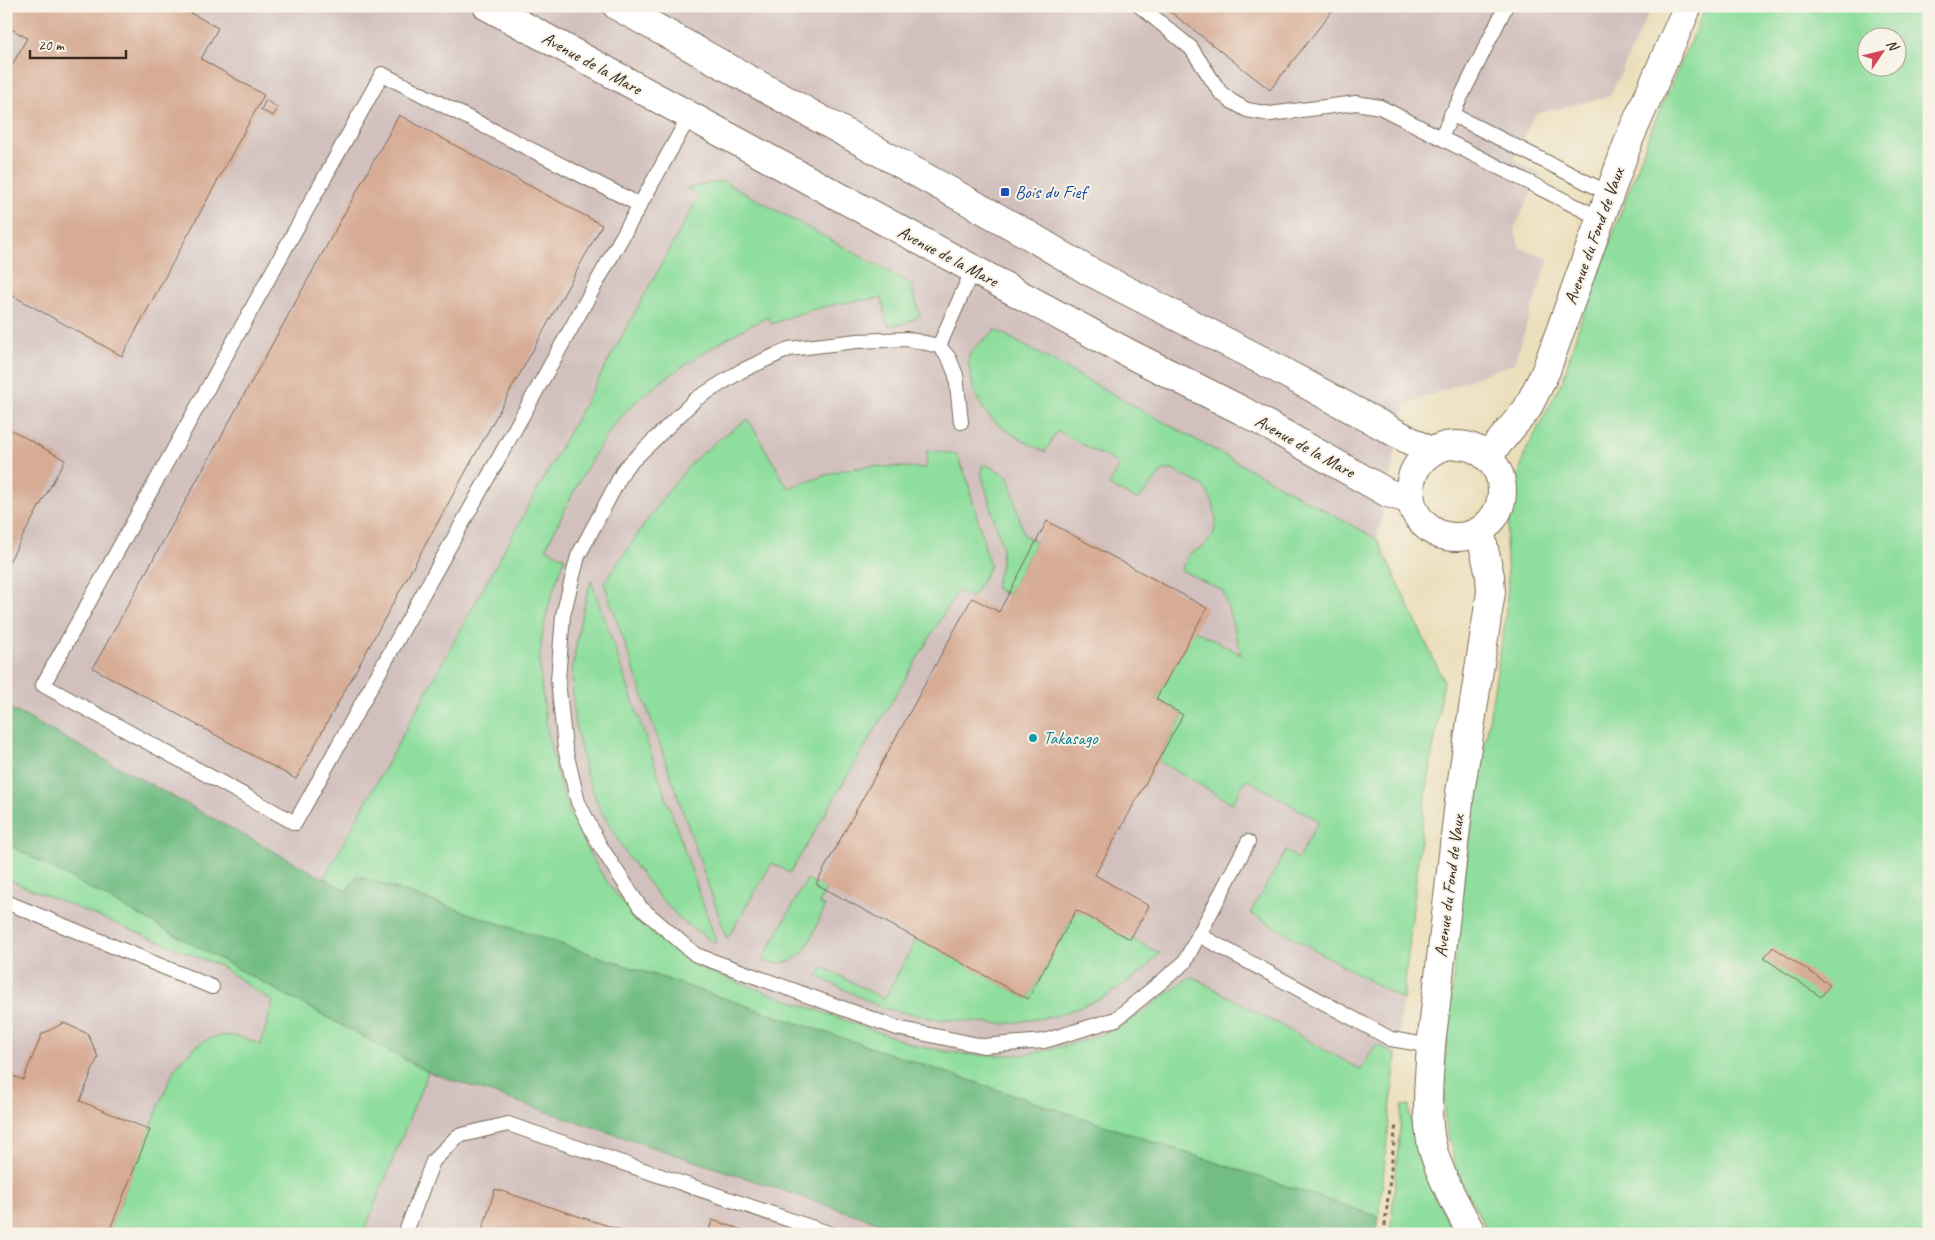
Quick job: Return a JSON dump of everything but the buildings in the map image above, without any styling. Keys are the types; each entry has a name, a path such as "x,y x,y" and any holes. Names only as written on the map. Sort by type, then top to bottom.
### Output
{"street":[{"name":"Avenue de la Mare","path":"487,6 1130,354 1240,410 1388,493 1411,500"},
{"path":"617,6 1026,234 1087,270 1265,362 1431,452"},
{"name":"Avenue du Fond de Vaux","path":"1487,457 1527,409 1545,373 1630,137 1688,6"},
{"path":"1462,445 1473,448 1487,457 1496,468 1502,483 1500,504 1492,521 1480,531 1456,538 1440,535 1430,529 1419,518 1411,500 1410,491 1413,475 1419,464 1431,452 1446,446 1462,445"},
{"name":"Avenue du Fond de Vaux","path":"1472,1234 1438,1166 1432,1145 1429,1122 1428,1086 1430,1046 1460,793 1491,592 1490,576 1480,531"}],"lane":[{"path":"1140,6 1191,48 1220,92 1247,110 1270,114 1356,103 1380,107 1441,137 1604,206"},
{"path":"1441,137 1506,6"},
{"path":"640,205 382,74 43,685 295,823 640,205 689,117"},
{"path":"1451,114 1604,206"},
{"path":"939,346 973,269"},
{"path":"961,422 956,375 949,358 939,346 908,339 857,341 789,349 741,371 696,399 625,468 578,556 563,615 558,680 565,748 578,802 599,844 640,907 696,955 897,1028 983,1046 1044,1041 1116,1020 1184,963 1248,842"},
{"path":"6,902 212,986"},
{"path":"1199,935 1391,1039 1430,1046"},
{"path":"405,1234 433,1160 458,1136 508,1124 831,1234"}],"path":[{"path":"1384,1234 1396,1122"}],"shaded area":[{"path":"6,6 1652,6 1610,96 1535,114 1513,159 1541,173 1514,229 1520,248 1549,258 1514,363 1405,405 1377,539 1444,681 1424,807 1377,1234 6,1234"}],"green space":[{"path":"1706,6 1929,6 1929,1234 1489,1234 1457,1173 1445,1122 1444,1072 1462,886 1505,622 1508,587 1506,540 1514,491 1525,453 1563,380 1578,329 1652,128"},
{"path":"723,181 911,284 920,316 902,325 887,325 882,298 826,306 785,318 772,324 768,317 745,328 665,378 641,397 620,418 598,448 546,548 565,558 544,623 540,664 545,713 552,752 562,790 576,827 594,861 615,893 641,922 670,948 704,970 920,1047 970,1055 1023,1055 1073,1044 1111,1031 1135,1018 1191,976 1361,1070 1376,1044 1396,1055 1379,1217 357,876 347,891 324,878 699,196 686,188"},
{"path":"996,330 1377,539 1444,681 1424,807 1403,1000 1250,913 1286,851 1298,859 1319,821 1246,779 1232,803 1158,761 1183,715 1156,699 1194,630 1241,654 1223,591 1181,570 1190,553 1203,547 1214,533 1216,520 1214,506 1208,493 1202,485 1173,470 1166,470 1137,499 1109,486 1119,464 1057,431 1045,452 1001,427 990,417 975,393 968,357 976,346"},
{"path":"748,419 788,488 841,470 869,466 926,468 927,450 957,454 967,479 990,566 972,598 958,590 790,873 772,863 727,939 604,583 662,499 692,462 718,440"},
{"path":"987,465 1008,476 1024,535 1036,542 1008,595 995,588 1001,565 1002,546 981,472 982,466"},
{"path":"591,580 717,944 682,921 657,894 628,857 601,811 586,774 574,719 572,671 580,622"},
{"path":"6,706 347,891 357,876 1379,1217 1377,1234 913,1234 428,1072 6,843"},
{"path":"6,843 428,1072 363,1234 108,1234 173,1071 193,1049 201,1043 218,1036 244,1038 261,1045 273,1002 220,966 6,879"},
{"path":"807,879 826,889 819,903 825,907 810,941 797,957 788,962 762,961"},
{"path":"1076,910 1160,953 1142,972 1105,997 1056,1016 1005,1024 936,1019 882,1008 817,976 823,967 884,999 917,938 1028,999"},
{"path":"1409,1105 1413,1134 1420,1162 1452,1234 1390,1234 1402,1106"}],"place":[{"name":"Bois du Fief","path":"1005,192"},
{"name":"Takasago","path":"1033,738"}]}
